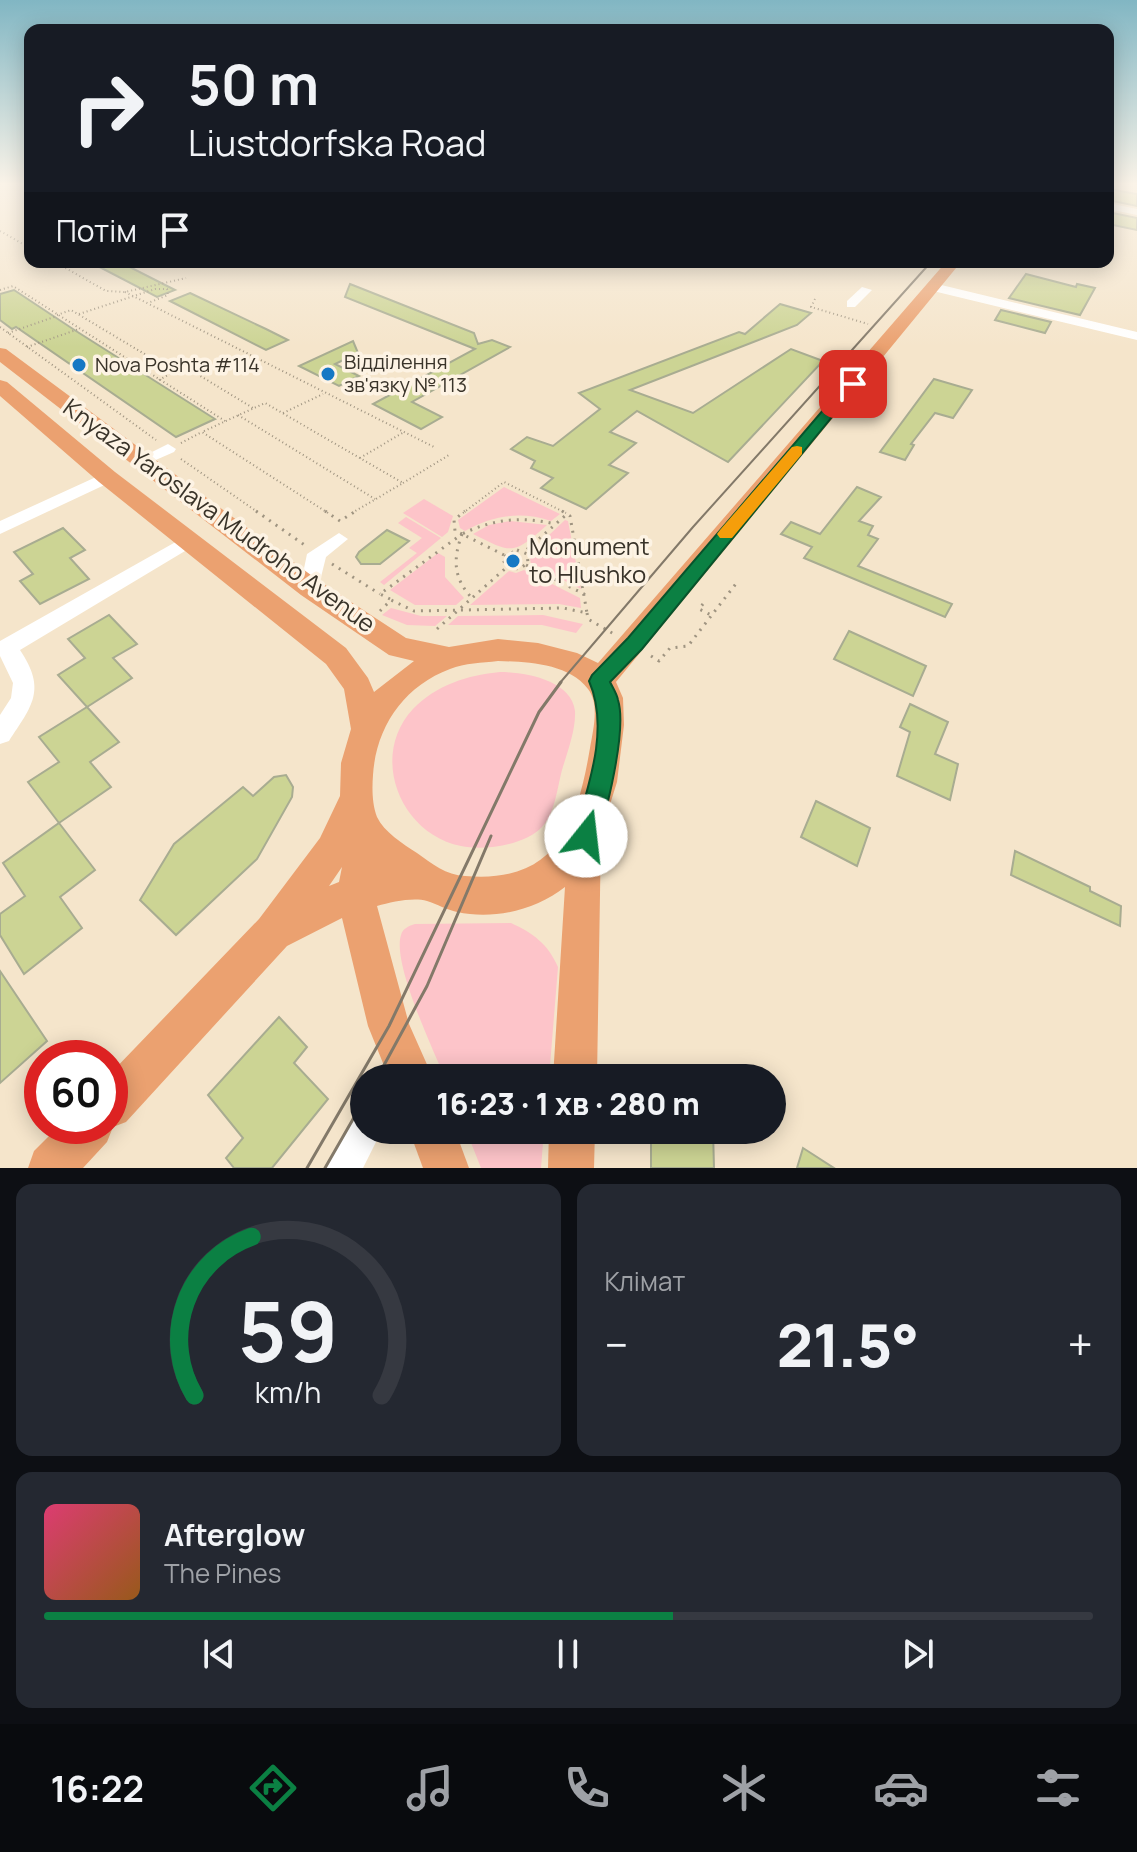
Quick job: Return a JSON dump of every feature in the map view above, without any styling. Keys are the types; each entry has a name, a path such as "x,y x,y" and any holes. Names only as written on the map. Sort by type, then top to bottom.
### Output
{"main road":[{"path":"599,681 635,643 949,268"},
{"name":"Knyaza Yaroslava Mudroho Avenue","path":"4,343 142,461 310,588 399,647 449,658"},
{"name":"Knyaza Yaroslava Mudroho Avenue","path":"0,386 107,477 336,656 358,686 365,726"},
{"path":"576,1064 586,836 603,774 609,717 609,701 599,681 573,665 536,652 498,650 449,658 431,665 396,690 365,726 358,748 356,797 367,831 388,855 426,882 465,895 491,897 529,887 554,874 573,857 586,836"},
{"path":"128,1087 273,933 333,850 356,797"},
{"path":"367,831 355,893 373,974 401,1064"},
{"path":"273,933 355,893 392,882 426,882"},
{"path":"51,1168 74,1144"},
{"path":"437,1144 446,1168"},
{"path":"571,1168 572,1144"}],"street":[{"path":"933,287 1137,336"},
{"path":"851,304 866,290"},
{"path":"142,461 168,449"},
{"path":"0,528 107,477"},
{"path":"310,588 317,554 339,539"},
{"path":"0,734 24,698 25,674 6,648 188,541"},
{"path":"343,1168 357,1144"}],"path":[{"path":"66,268 106,291 125,292 186,278"},
{"path":"0,290 13,286 225,421"},
{"path":"79,314 155,289 167,289 168,295 148,303"},
{"path":"125,292 436,448"},
{"path":"815,299 811,307 868,324"},
{"path":"4,343 71,310 173,371"},
{"path":"0,327 4,343"},
{"path":"27,347 79,329"},
{"path":"4,343 27,347 317,554 380,594 414,611 563,608 587,613 570,516 504,482 454,520 455,531 504,555"},
{"path":"159,380 184,366 253,408"},
{"path":"283,413 325,393"},
{"path":"168,449 265,403 403,483"},
{"path":"238,415 376,500"},
{"path":"202,432 340,521 449,455"},
{"path":"360,458 404,432"},
{"path":"524,552 529,559 519,569 507,567 502,561 504,555 513,551 524,552 567,514"},
{"path":"380,594 462,534 480,526 511,518 537,519 555,524"},
{"path":"462,534 454,553 454,566 461,585 472,598"},
{"path":"526,565 586,595"},
{"path":"437,629 507,567"},
{"path":"375,616 391,600"},
{"path":"703,604 699,609 711,615"}],"shaded area":[{"path":"504,487 560,514 551,521 529,516 507,516 465,531 460,528 458,520"},
{"path":"424,499 453,516 448,532 442,537 403,513"},
{"path":"406,517 441,538 384,585 380,582 417,553 409,548 422,538 398,523"},
{"path":"565,520 568,521 581,589 531,564 529,554"},
{"path":"510,521 547,525 527,542 512,548 473,534 489,525"},
{"path":"438,553 445,557 445,577 464,598 456,605 415,605 390,590"},
{"path":"524,570 580,598 581,608 559,604 470,605 509,571 516,573"},
{"path":"391,608 421,616 447,616 435,626 407,625 382,615"},
{"path":"543,615 583,624 576,633 542,625 448,625 458,616"},
{"path":"500,672 533,676 565,692 572,700 575,711 573,734 553,808 542,827 526,838 504,845 481,848 461,846 440,839 407,810 393,770 393,749 400,728 422,701 464,679"},
{"path":"511,923 539,940 558,967 550,1064 439,1064 402,965 402,933 415,924"},
{"path":"472,1144 543,1144 541,1168 481,1168"}],"building":[{"path":"101,268 132,268 175,290 157,297"},
{"path":"1026,274 1076,287 1077,284 1095,288 1080,315 1009,298"},
{"path":"350,284 474,333 478,344 492,340 510,347 412,402 442,417 421,429 373,404 475,349 345,297"},
{"path":"14,290 215,419 176,437 16,327 12,329 0,320 0,294"},
{"path":"190,293 288,340 266,350 170,301"},
{"path":"780,304 811,313 797,325 630,390 693,413 791,349 823,361 728,462 637,411 610,432 636,443 609,465 628,473 586,509 541,488 553,478 531,468 535,461 511,449 527,437 553,446 600,409 579,393 739,332 745,334"},
{"path":"1001,310 1051,322 1045,333 995,320"},
{"path":"353,341 358,353 335,364 359,376 339,386 299,366"},
{"path":"934,379 972,390 953,418 935,413 911,444 914,445 905,460 880,452"},
{"path":"857,487 881,497 859,521 873,526 868,535 878,539 858,566 952,604 945,617 804,558 812,547 781,534 791,522 820,534"},
{"path":"63,528 85,550 70,558 89,579 40,604 20,581 33,574 14,552"},
{"path":"387,530 409,541 380,564 361,564 356,557 359,552"},
{"path":"109,615 137,644 113,658 132,678 87,707 58,675 85,658 68,639"},
{"path":"849,631 926,666 913,696 834,659"},
{"path":"910,704 948,722 935,754 958,764 950,800 897,776 910,732 900,727"},
{"path":"87,707 119,742 90,762 111,787 59,823 28,782 59,762 39,737"},
{"path":"286,775 293,787 292,797 257,859 176,935 140,900 174,844 243,787 253,796 274,777"},
{"path":"816,801 870,828 857,866 801,837"},
{"path":"59,823 95,870 60,897 82,928 24,974 0,935 0,914 25,896 3,863"},
{"path":"1015,851 1090,887 1090,891 1121,906 1120,926 1011,875"},
{"path":"0,971 46,1040 24,1040 24,1062 0,1083"},
{"path":"279,1017 307,1047 294,1063 328,1099 272,1168 234,1168 226,1158 243,1138 208,1095"},
{"path":"651,1144 713,1144 714,1168 651,1168"},
{"path":"803,1148 834,1168 797,1168"}],"tram line":[{"path":"559,684 693,527 926,268"},
{"path":"307,1168 389,1026 539,712 561,682"},
{"path":"385,1064 427,986 491,836"},
{"path":"325,1168 350,1124"}],"slow traffic":[{"path":"726,534 797,450"}],"place":[{"name":"Nova Poshta #114","path":"79,365"},
{"name":"Відділення зв'язку № 113","path":"328,374"},
{"name":"Monument to Hlushko","path":"513,561"}],"route":[{"path":"586,836 603,774 609,717 609,701 599,681 635,643 853,384"}]}
